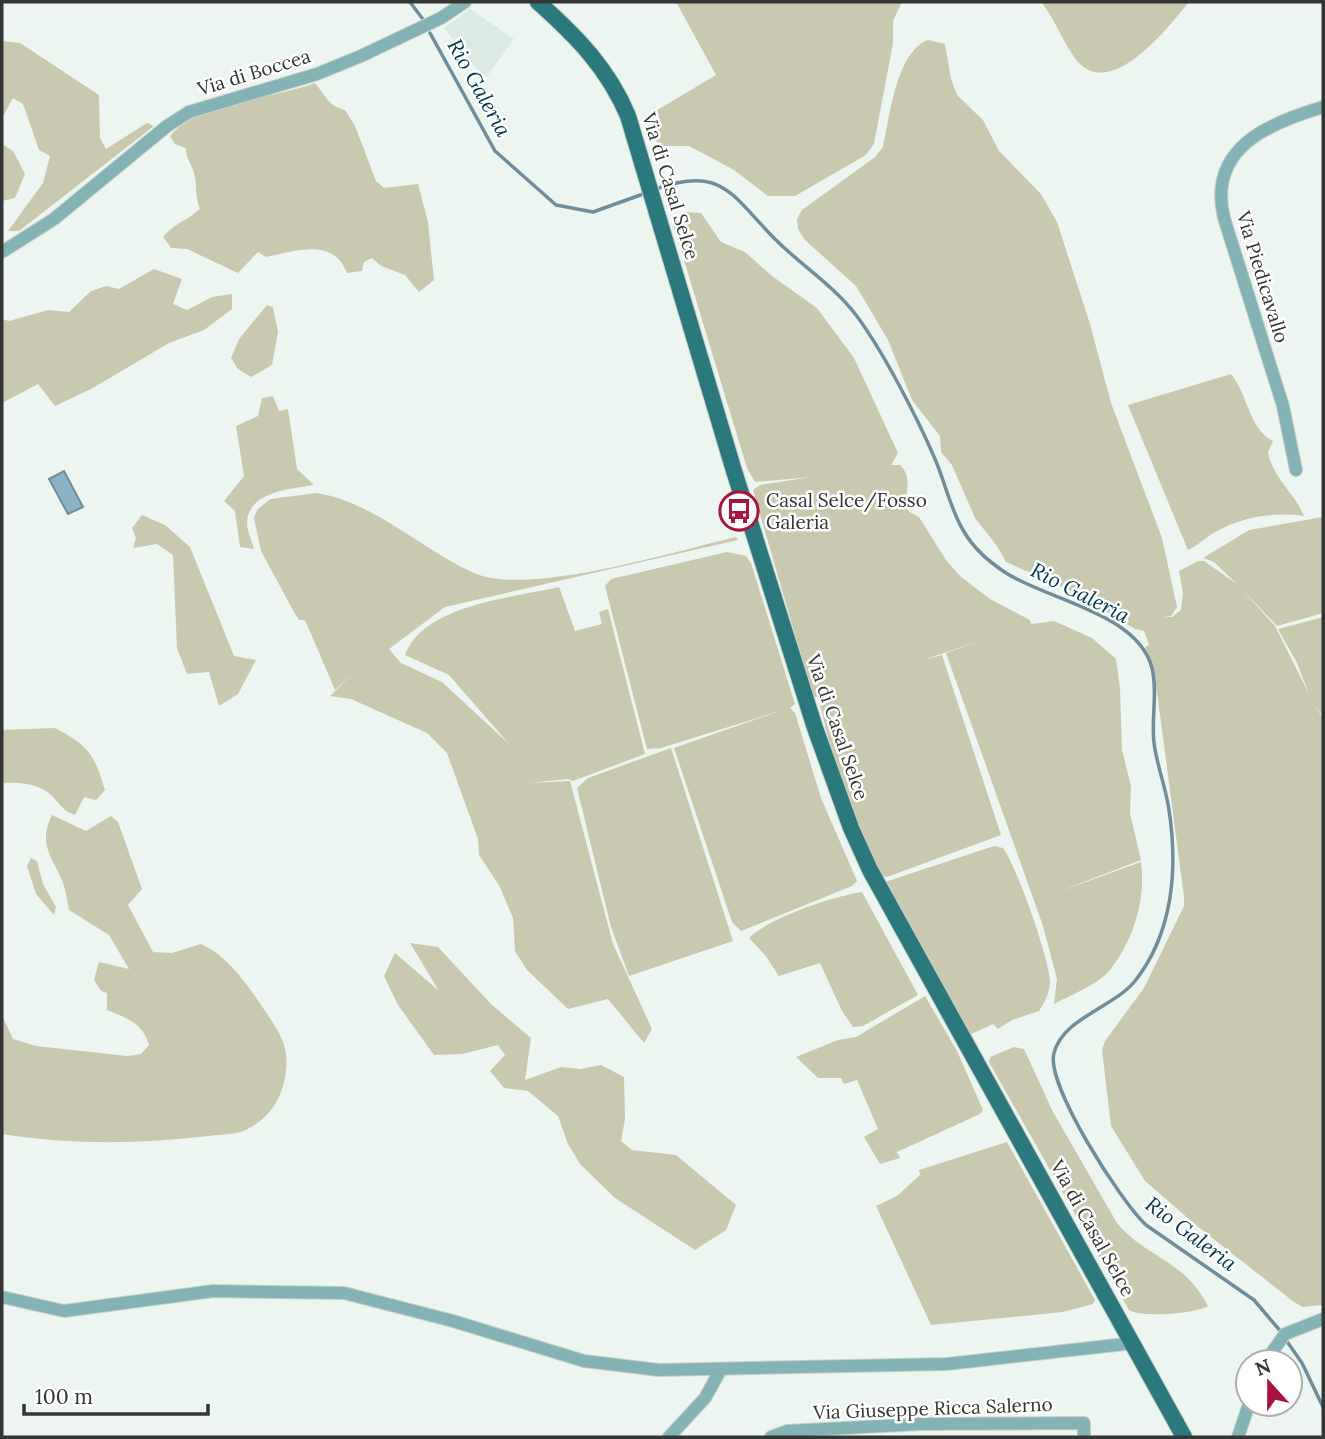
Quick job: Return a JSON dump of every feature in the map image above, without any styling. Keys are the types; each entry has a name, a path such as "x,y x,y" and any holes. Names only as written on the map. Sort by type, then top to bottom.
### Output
{"main road":[{"name":"Via di Casal Selce","path":"538,2 580,40 603,69 623,104 642,153 656,209 744,503 815,728 851,828 889,909 1134,1343 1184,1437"}],"street":[{"name":"Via di Boccea","path":"2,252 54,219 167,126 189,112 317,74 441,18 465,2"},
{"name":"Via Piedicavallo","path":"1296,470 1290,431 1224,218 1221,196 1228,166 1250,138 1271,125 1323,107"},
{"path":"2,1297 64,1311 213,1291 344,1293 453,1321 584,1361 644,1370 947,1364 1134,1343"},
{"path":"1275,1348 1285,1334 1323,1319"},
{"path":"670,1437 705,1398 721,1369"},
{"path":"1238,1437 1244,1418"},
{"name":"Via Giuseppe Ricca Salerno","path":"771,1437 787,1431 905,1424 1084,1423 1084,1437"}],"shaded area":[{"path":"470,9 514,39 485,79 444,28"}],"green space":[{"path":"676,2 902,2 893,21 893,43 874,144 866,155 795,196 768,196 734,170 689,146 661,146 649,132 649,115 716,75"},
{"path":"1041,2 1189,2 1140,55 1107,72 1092,71 1078,62"},
{"path":"928,40 945,44 951,79 957,95 983,120 999,151 1041,194 1057,222 1090,324 1111,403 1162,538 1177,607 1171,616 1164,617 1172,617 1181,610 1183,593 1179,571 1198,561 1204,561 1237,584 1214,562 1203,558 1249,530 1323,517 1323,613 1277,626 1240,587 1275,626 1309,694 1297,663 1278,629 1323,617 1323,717 1315,705 1323,719 1323,1305 1303,1307 1294,1302 1197,1226 1145,1181 1111,1126 1102,1050 1105,1041 1144,988 1184,906 1154,669 1145,647 1149,645 1144,631 1135,629 1080,595 1006,562 975,518 952,465 941,452 940,436 912,400 888,340 856,286 805,240 798,229 797,219 802,210 875,157 883,147 896,86 902,71 908,57"},
{"path":"2,41 20,43 99,95 100,138 106,149 147,123 154,126 19,231 8,231 43,183 50,156 39,150 23,104 13,98 2,118"},
{"path":"315,83 331,103 345,110 355,126 376,181 384,188 418,184 428,222 434,280 419,292 405,275 381,266 372,258 364,262 362,271 347,273 333,254 323,251 301,250 266,257 258,252 238,273 187,249 171,248 163,237 200,209 186,148 175,144 170,136 183,124 218,107"},
{"path":"2,144 13,151 25,174 15,198 2,201"},
{"path":"684,212 701,213 721,242 745,252 772,276 817,308 854,358 898,453 891,465 900,465 907,476 908,511 919,517 946,560 960,576 990,599 1030,620 1031,624 1054,621 1092,638 1116,659 1122,750 1131,786 1130,813 1141,860 1058,892 1141,862 1140,905 1126,945 1110,970 1091,985 1054,1004 1057,979 1043,926 946,653 982,640 923,660 942,655 1001,835 887,877 882,876 860,832 833,758 818,697 813,697 753,490 760,485 811,477 755,482 747,468 673,224"},
{"path":"154,269 182,279 173,304 187,310 212,297 232,294 232,309 204,330 169,343 91,389 55,406 38,384 2,403 2,319 9,321 48,310 69,312 91,291 106,286 119,289"},
{"path":"267,305 273,307 278,332 272,365 251,377 238,369 231,358 239,339"},
{"path":"1231,374 1259,428 1273,441 1268,452 1274,470 1304,516 1270,515 1248,519 1215,532 1188,550 1128,405"},
{"path":"273,396 279,411 288,409 297,469 314,485 283,490 255,504 249,512 247,523 254,549 240,547 235,511 224,501 244,476 236,426 258,416 262,398"},
{"path":"317,493 359,506 454,563 474,573 498,579 565,576 641,561 736,537 738,540 445,607 389,649 401,663 442,682 509,744 449,675 405,655 415,638 431,624 472,606 559,587 575,631 602,624 599,612 608,609 645,754 573,781 568,779 528,783 570,781 613,944 652,1029 644,1043 608,999 568,1009 527,970 515,951 513,918 499,885 479,855 478,839 447,753 427,733 351,699 330,696 354,672 335,690 305,620 299,620 261,551 254,518 257,510 270,499"},
{"path":"142,515 165,525 190,547 234,656 256,660 238,694 219,706 209,672 187,674 177,648 173,555 157,544 133,548 136,538 132,528"},
{"path":"727,552 746,556 751,563 795,704 790,708 795,713 821,798 857,881 852,886 741,931 732,922 674,748 783,710 661,748 647,749 605,586 611,579"},
{"path":"55,728 76,740 89,752 105,790 96,800 84,797 75,815 61,806 50,794 33,785 2,783 2,730"},
{"path":"671,748 733,941 629,976 611,927 577,788 588,778"},
{"path":"52,815 86,831 111,816 118,822 142,889 128,905 153,952 172,953 201,944 213,950 252,991 275,1026 286,1053 284,1082 275,1104 266,1116 253,1126 233,1134 132,1142 79,1142 2,1134 2,1015 13,1039 36,1046 127,1056 141,1054 149,1045 138,1026 107,1010 107,993 101,991 94,980 99,962 129,969 109,935 69,910 63,883 46,843"},
{"path":"994,846 1003,848 1024,892 1044,953 1050,985 1039,1011 1012,1020 998,1029 993,1024 967,1036 885,882"},
{"path":"31,858 37,861 43,884 56,907 54,915 36,894 27,866"},
{"path":"862,892 918,995 863,1026 853,1027 842,1011 820,963 779,976 749,938 758,930 802,909"},
{"path":"410,943 438,947 491,1004 531,1038 525,1080 561,1067 580,1069 601,1065 624,1077 625,1119 621,1141 632,1150 676,1155 736,1205 726,1230 695,1250 615,1198 580,1164 568,1144 558,1116 528,1091 504,1088 490,1071 505,1055 498,1045 462,1054 434,1055 398,1005 384,976 395,953 439,991"},
{"path":"925,996 957,1051 983,1110 980,1114 897,1152 895,1149 900,1158 880,1164 864,1137 878,1129 857,1080 844,1084 841,1078 818,1078 796,1057 838,1040 856,1037"},
{"path":"1014,1047 1024,1049 1053,1112 1117,1223 1128,1235 1187,1278 1208,1306 1168,1314 1145,1314 1129,1310 989,1062 990,1057"},
{"path":"1007,1142 1095,1300 1093,1304 1063,1312 931,1325 876,1206 897,1196 920,1175 919,1170"}],"water":[{"path":"64,471 83,507 68,514 49,479"}],"waterway":[{"name":"Rio Galeria","path":"410,2 422,18"},
{"name":"Rio Galeria","path":"430,33 495,151 556,205 593,212 646,193"},
{"name":"Rio Galeria","path":"656,189 679,182 697,181 712,183 736,198 776,240 837,294 856,315 909,404 935,459 958,522 977,549 999,568 1024,583 1111,621 1143,649 1154,677 1154,743 1172,832 1170,900 1158,942 1135,981 1067,1031 1054,1053 1054,1068 1061,1090 1087,1142 1134,1212 1146,1225 1254,1300 1282,1333"},
{"name":"Rio Galeria","path":"1286,1340 1302,1363 1323,1407"}],"place":[{"name":"Casal Selce/Fosso Galeria","path":"739,511"}]}
